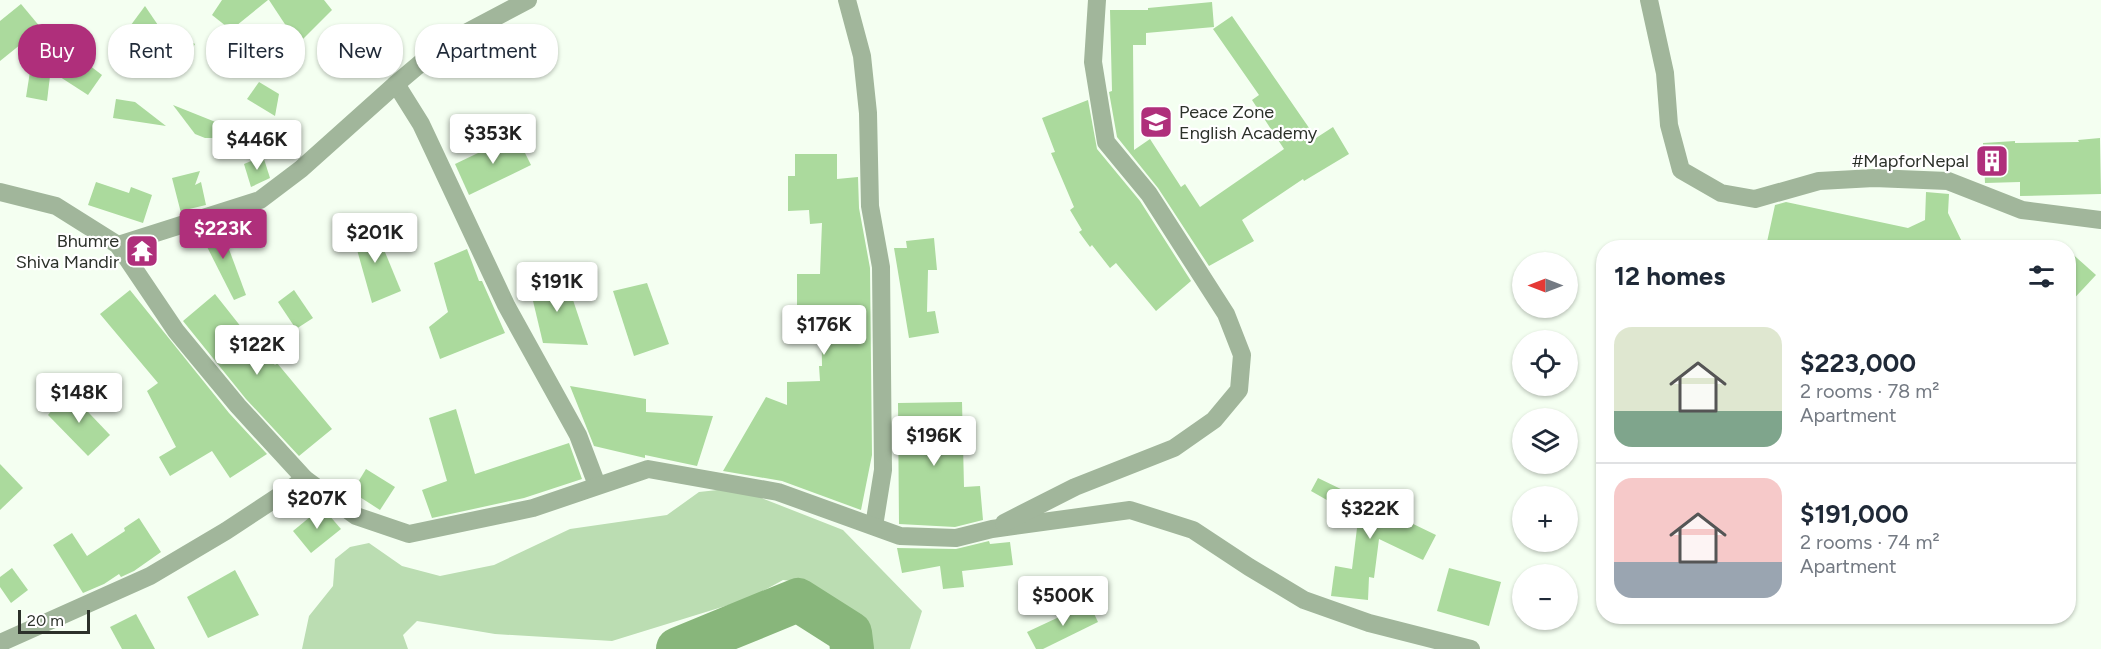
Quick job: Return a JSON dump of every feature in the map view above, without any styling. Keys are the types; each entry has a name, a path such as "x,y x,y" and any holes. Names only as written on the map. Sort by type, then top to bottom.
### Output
{"street":[{"path":"118,245 260,200 302,169 441,46 528,0"},
{"path":"846,0 862,56 868,113 870,206 881,267 883,470 874,526"},
{"path":"992,529 1075,487 1174,448 1214,420 1239,390 1242,355 1226,314 1149,194 1106,142 1093,62 1097,0"},
{"path":"1649,0 1665,73 1669,125 1681,170 1721,193 1755,199 1819,181 1874,178 1948,181 2022,210 2101,220"},
{"path":"396,84 421,124 506,305 578,435 597,485"},
{"path":"0,192 56,206 118,245 176,331 238,406 305,479 356,516 409,534 532,508 648,469 777,492 900,536 956,538 992,529 1130,510 1193,530 1304,600 1369,623 1471,649"},
{"path":"0,643 150,576 226,531 305,479"}],"green space":[{"path":"736,488 843,530 922,611 910,649 871,649 850,617 802,582 783,580 748,599 612,641 495,634 417,621 403,635 408,649 302,649 309,616 333,586 335,559 350,547 369,543 402,566 440,576 494,565 570,529 667,515 699,492"}],"building":[{"path":"222,0 268,0 238,24 223,24 212,15"},
{"path":"269,0 324,0 332,10 305,37 305,24 285,24"},
{"path":"1212,2 1214,27 1146,33 1146,45 1133,45 1134,150 1150,139 1181,187 1185,184 1200,207 1284,149 1252,100 1259,95 1213,29 1232,16 1316,138 1333,127 1349,154 1304,181 1303,179 1242,220 1254,241 1209,266 1158,188 1117,137 1109,92 1112,91 1110,10 1148,10 1148,8"},
{"path":"21,4 38,24 18,24 18,47 0,61 0,21"},
{"path":"145,6 157,24 132,24"},
{"path":"96,70 102,75 88,95 62,78 96,78"},
{"path":"29,78 50,78 47,101 26,97"},
{"path":"259,82 279,94 275,116 247,99"},
{"path":"116,99 135,102 166,126 113,118"},
{"path":"1088,100 1097,149 1140,201 1191,281 1156,311 1116,263 1110,268 1079,232 1082,230 1070,210 1074,207 1051,153 1055,152 1042,118"},
{"path":"173,105 218,123 213,138 195,134"},
{"path":"516,135 531,165 469,195 455,164"},
{"path":"2100,138 2101,194 2020,196 2020,182 1985,183 1983,143 2079,142 2078,140"},
{"path":"795,154 837,154 837,179 858,177 859,208 870,268 872,455 861,510 782,481 723,471 766,397 787,405 787,382 820,381 821,306 797,307 797,274 820,274 822,223 810,224 809,210 788,211 788,176 795,176"},
{"path":"263,156 270,178 251,187 244,164"},
{"path":"200,171 195,185 201,182 206,205 181,213 172,178"},
{"path":"96,182 129,193 131,187 152,195 143,223 88,205"},
{"path":"1926,192 1949,194 1948,213 1961,240 1767,240 1775,205 1786,202 1908,228 1925,220"},
{"path":"373,223 401,291 372,303 352,232"},
{"path":"220,225 246,295 234,300 199,231"},
{"path":"934,238 937,270 928,270 927,312 935,311 939,333 909,338 894,248 907,248 906,241"},
{"path":"467,249 479,281 482,281 505,333 440,359 429,327 448,312 434,263"},
{"path":"2076,257 2096,275 2076,296"},
{"path":"566,279 588,345 543,343 528,280"},
{"path":"647,283 669,344 634,356 613,291"},
{"path":"130,290 229,413 267,454 230,478 212,451 170,476 159,457 176,447 147,391 158,383 100,314"},
{"path":"294,290 313,318 296,329 278,302"},
{"path":"215,294 253,342 254,340 275,365 277,363 332,429 299,456 246,399 183,321"},
{"path":"570,386 646,399 646,412 713,416 697,466 645,455 645,458 594,446"},
{"path":"68,391 110,435 88,456 48,415"},
{"path":"962,402 964,487 980,486 983,520 955,527 899,524 898,403"},
{"path":"456,409 475,474 569,443 582,479 524,498 432,518 422,490 447,481 429,418"},
{"path":"0,464 23,488 0,510"},
{"path":"366,469 395,487 380,510 352,492"},
{"path":"1318,478 1436,535 1423,560 1379,539 1374,578 1369,577 1368,600 1331,596 1335,566 1352,569 1357,528 1351,525 1355,516 1311,491"},
{"path":"322,507 341,529 311,553 293,531"},
{"path":"139,518 161,552 134,571 121,577 119,574 104,584 83,593 53,545 72,533 87,556 125,531 124,528"},
{"path":"989,541 990,544 1010,542 1013,565 962,571 964,587 943,589 940,566 902,573 897,548 956,549"},
{"path":"12,568 28,590 11,603 0,587 0,577"},
{"path":"1449,568 1501,582 1489,626 1437,611"},
{"path":"235,570 259,615 208,638 187,597"},
{"path":"1089,603 1098,622 1043,649 1036,649 1027,632"},
{"path":"136,614 155,649 122,649 110,627"}],"waterway":[{"path":"678,649 798,600 850,633 852,649"}],"place":[{"name":"Peace Zone English Academy","path":"1156,122"},
{"name":"#MapforNepal","path":"1992,161"},
{"name":"Bhumre Shiva Mandir","path":"142,251"}]}
